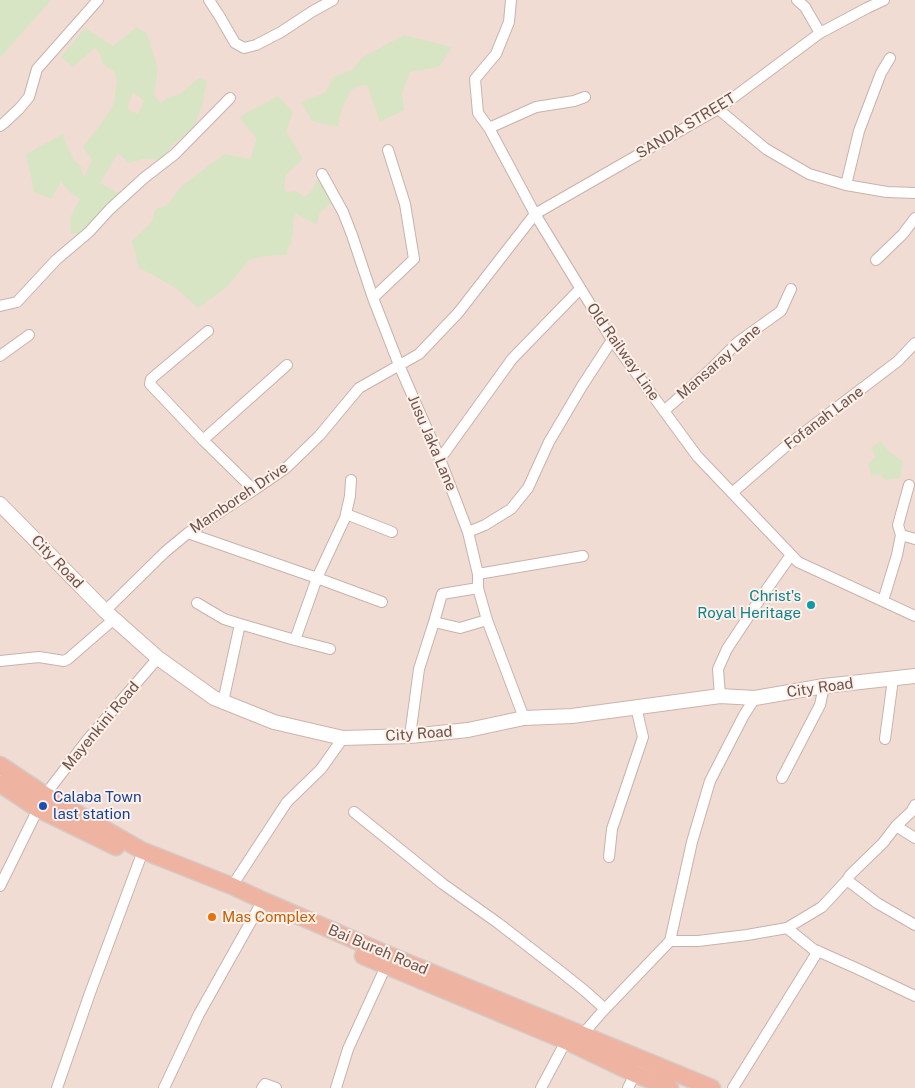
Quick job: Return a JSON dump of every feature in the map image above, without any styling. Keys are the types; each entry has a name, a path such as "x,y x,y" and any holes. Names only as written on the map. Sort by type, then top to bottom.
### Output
{"highway":[{"name":"Bai Bureh Road","path":"0,765 42,802 140,859 386,966 566,1041 632,1081 670,1088"},
{"name":"Bai Bureh Road","path":"0,784 42,802 141,850 232,886 384,953 712,1088"}],"main road":[{"name":"City Road","path":"0,504 110,615 158,658 214,698 274,722 343,738 410,736 468,730 524,718 572,716 636,708 720,693 755,698 824,686 915,676"}],"street":[{"path":"0,126 29,97 37,69 98,0"},
{"path":"209,0 234,43 244,48 256,45 281,32 312,11 333,0"},
{"name":"Old Railway Line","path":"511,0 509,22 496,54 474,80 478,113 489,128 535,214 612,340 697,456 798,562 915,616"},
{"path":"797,0 805,8 820,33"},
{"name":"SANDA STREET","path":"535,214 718,109 820,33 884,0"},
{"path":"846,184 859,131 881,73 890,58"},
{"path":"489,128 536,107 574,101 585,97"},
{"path":"0,306 17,302 56,260 89,232 110,209 144,178 175,154 230,98"},
{"path":"718,109 766,149 809,174 846,184 888,192 915,193"},
{"path":"373,298 414,259 405,204 388,150"},
{"name":"Jusu Jaka Lane","path":"322,174 343,212 399,365 440,459 468,532 478,574 478,588 487,620 524,718"},
{"name":"Mamboreh Drive","path":"0,662 39,657 64,661 68,659 110,615 165,552 188,533 286,468 319,436 359,388 419,354 458,313 535,214"},
{"path":"876,260 903,234 915,218"},
{"path":"440,459 512,359 580,289"},
{"name":"Mansaray Lane","path":"664,410 710,370 738,342 781,311 791,289"},
{"path":"208,331 152,379 150,384 254,490"},
{"path":"0,356 29,335"},
{"path":"468,532 485,525 511,509 528,488 549,442 612,340"},
{"name":"Fofanah Lane","path":"732,493 786,447 898,361 915,343"},
{"path":"203,440 287,365"},
{"path":"295,640 317,578 345,518 350,496 351,480"},
{"path":"883,600 897,555 901,535 898,525 909,485"},
{"path":"346,514 392,532"},
{"path":"188,533 382,602"},
{"path":"901,535 915,539"},
{"path":"702,693 720,693 718,669 727,649 791,555"},
{"path":"478,574 583,556"},
{"path":"410,736 419,669 442,594 478,588"},
{"path":"197,603 224,619 330,650"},
{"path":"434,622 460,628 487,620"},
{"path":"223,702 240,624"},
{"name":"Mayenkini Road","path":"0,886 42,802 88,739 158,658"},
{"path":"885,739 893,679"},
{"path":"782,778 820,705 824,686"},
{"path":"583,1034 670,941 692,842 710,781 744,715 755,698"},
{"path":"609,857 612,829 643,737 636,708"},
{"path":"232,886 287,802 321,769 343,738"},
{"path":"670,941 698,941 787,928 822,907 911,812 915,805"},
{"path":"354,812 444,884 560,971 605,1009"},
{"path":"896,826 915,838"},
{"path":"57,1088 140,859"},
{"path":"846,880 876,903 915,925"},
{"path":"164,1088 199,1014 258,909"},
{"path":"787,928 813,949 915,996"},
{"path":"733,1088 818,951"},
{"path":"336,1088 348,1049 386,966"},
{"path":"542,1088 566,1041"},
{"path":"262,1088 264,1084 276,1088"}],"shaded area":[{"path":"0,0 915,0 915,1088 0,1088"}],"green space":[{"path":"0,0 51,0 0,58"},
{"path":"137,27 147,34 158,69 154,95 161,103 169,97 180,94 199,78 207,81 202,106 194,127 174,143 161,160 143,159 129,163 118,153 100,183 122,195 89,232 71,234 70,218 80,199 72,194 61,182 51,199 34,192 26,154 63,134 74,160 81,166 84,178 92,160 83,147 113,106 117,81 115,72 103,64 100,54 95,48 73,67 61,57 85,28 113,46","holes":["133,92 144,101 138,114 127,109"]},
{"path":"404,35 452,47 439,67 410,72 402,93 404,110 380,122 367,85 351,90 341,111 338,127 312,121 301,102 326,92 333,77 352,70 363,57"},
{"path":"278,96 293,112 286,131 303,159 286,175 284,189 288,193 296,191 305,197 313,189 317,179 332,202 319,214 317,225 295,213 291,244 286,255 264,256 249,260 228,286 198,308 177,289 139,268 132,241 152,222 155,209 167,205 182,186 224,154 250,159 257,139 239,117"},
{"path":"881,441 887,450 903,462 900,478 885,480 881,475 872,476 868,464 876,457 871,448"}],"place":[{"name":"Christ's Royal Heritage","path":"811,605"},
{"name":"Calaba Town last station","path":"43,806"},
{"name":"Mas Complex","path":"212,917"}]}
